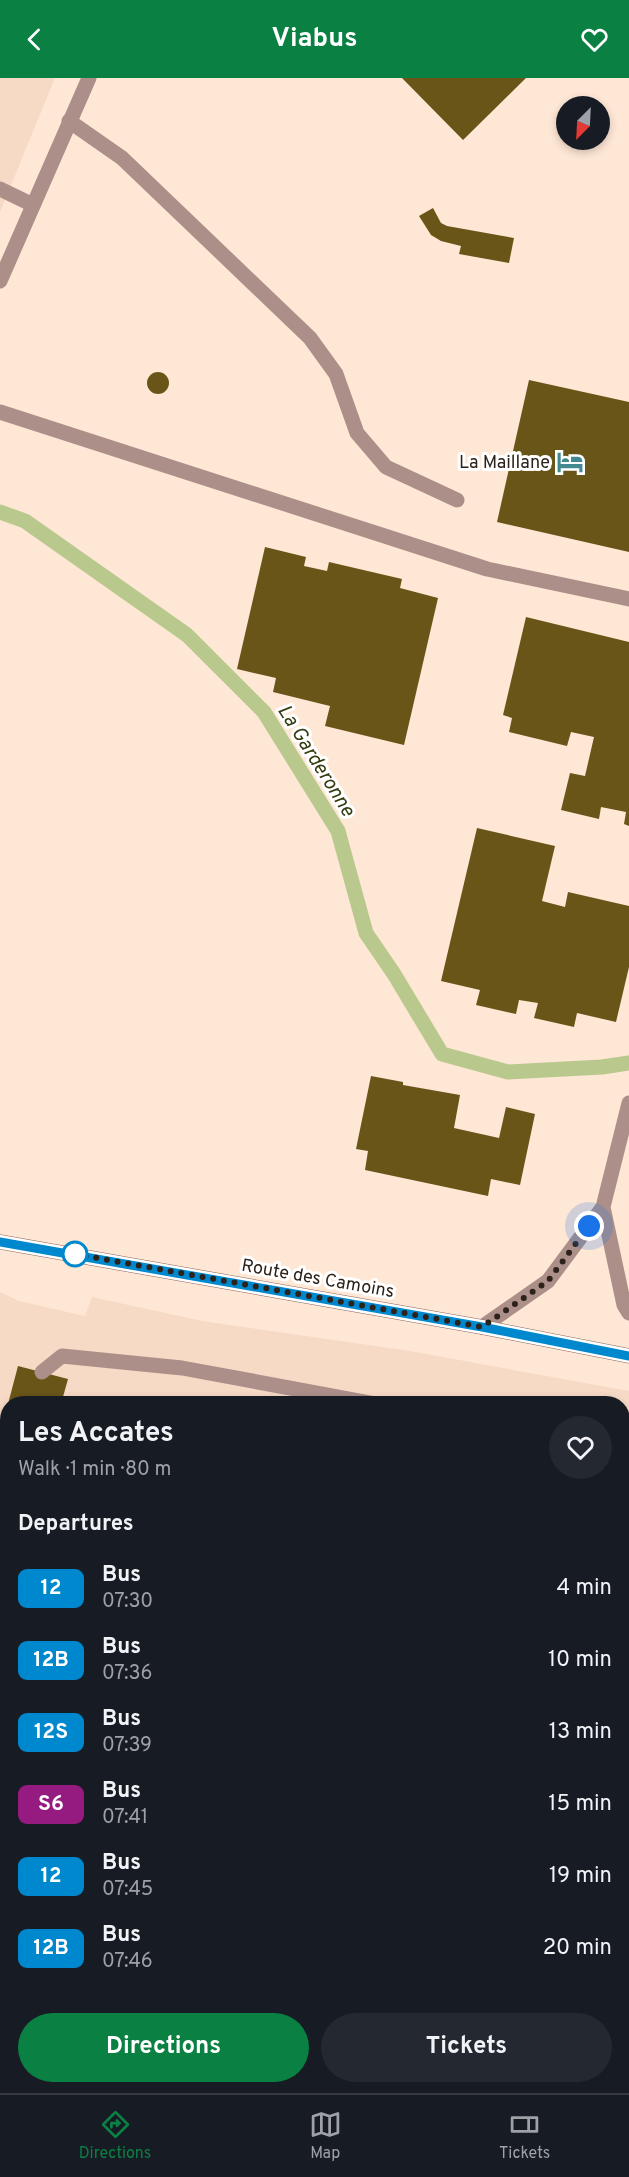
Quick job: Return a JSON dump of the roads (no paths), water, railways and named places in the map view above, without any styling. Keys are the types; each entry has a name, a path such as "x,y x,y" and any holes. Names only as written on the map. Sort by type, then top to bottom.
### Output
{"main road":[{"name":"Route des Camoins","path":"0,1242 482,1327 629,1356"}],"street":[{"path":"0,281 89,78"},
{"path":"69,121 122,158 310,338 336,374 357,433 386,467 457,500"},
{"path":"0,189 33,205"},
{"path":"0,412 487,568 629,599"},
{"path":"482,1327 548,1281 603,1207 629,1103"},
{"path":"603,1207 624,1305 629,1313"},
{"path":"42,1372 62,1356 183,1368 332,1396"}],"waterway":[{"name":"La Garderonne","path":"0,512 25,521 187,635 264,712 338,831 366,933 394,974 442,1054 508,1072 602,1067 629,1063"}],"place":[{"name":"La Maillane","path":"570,462"}]}
